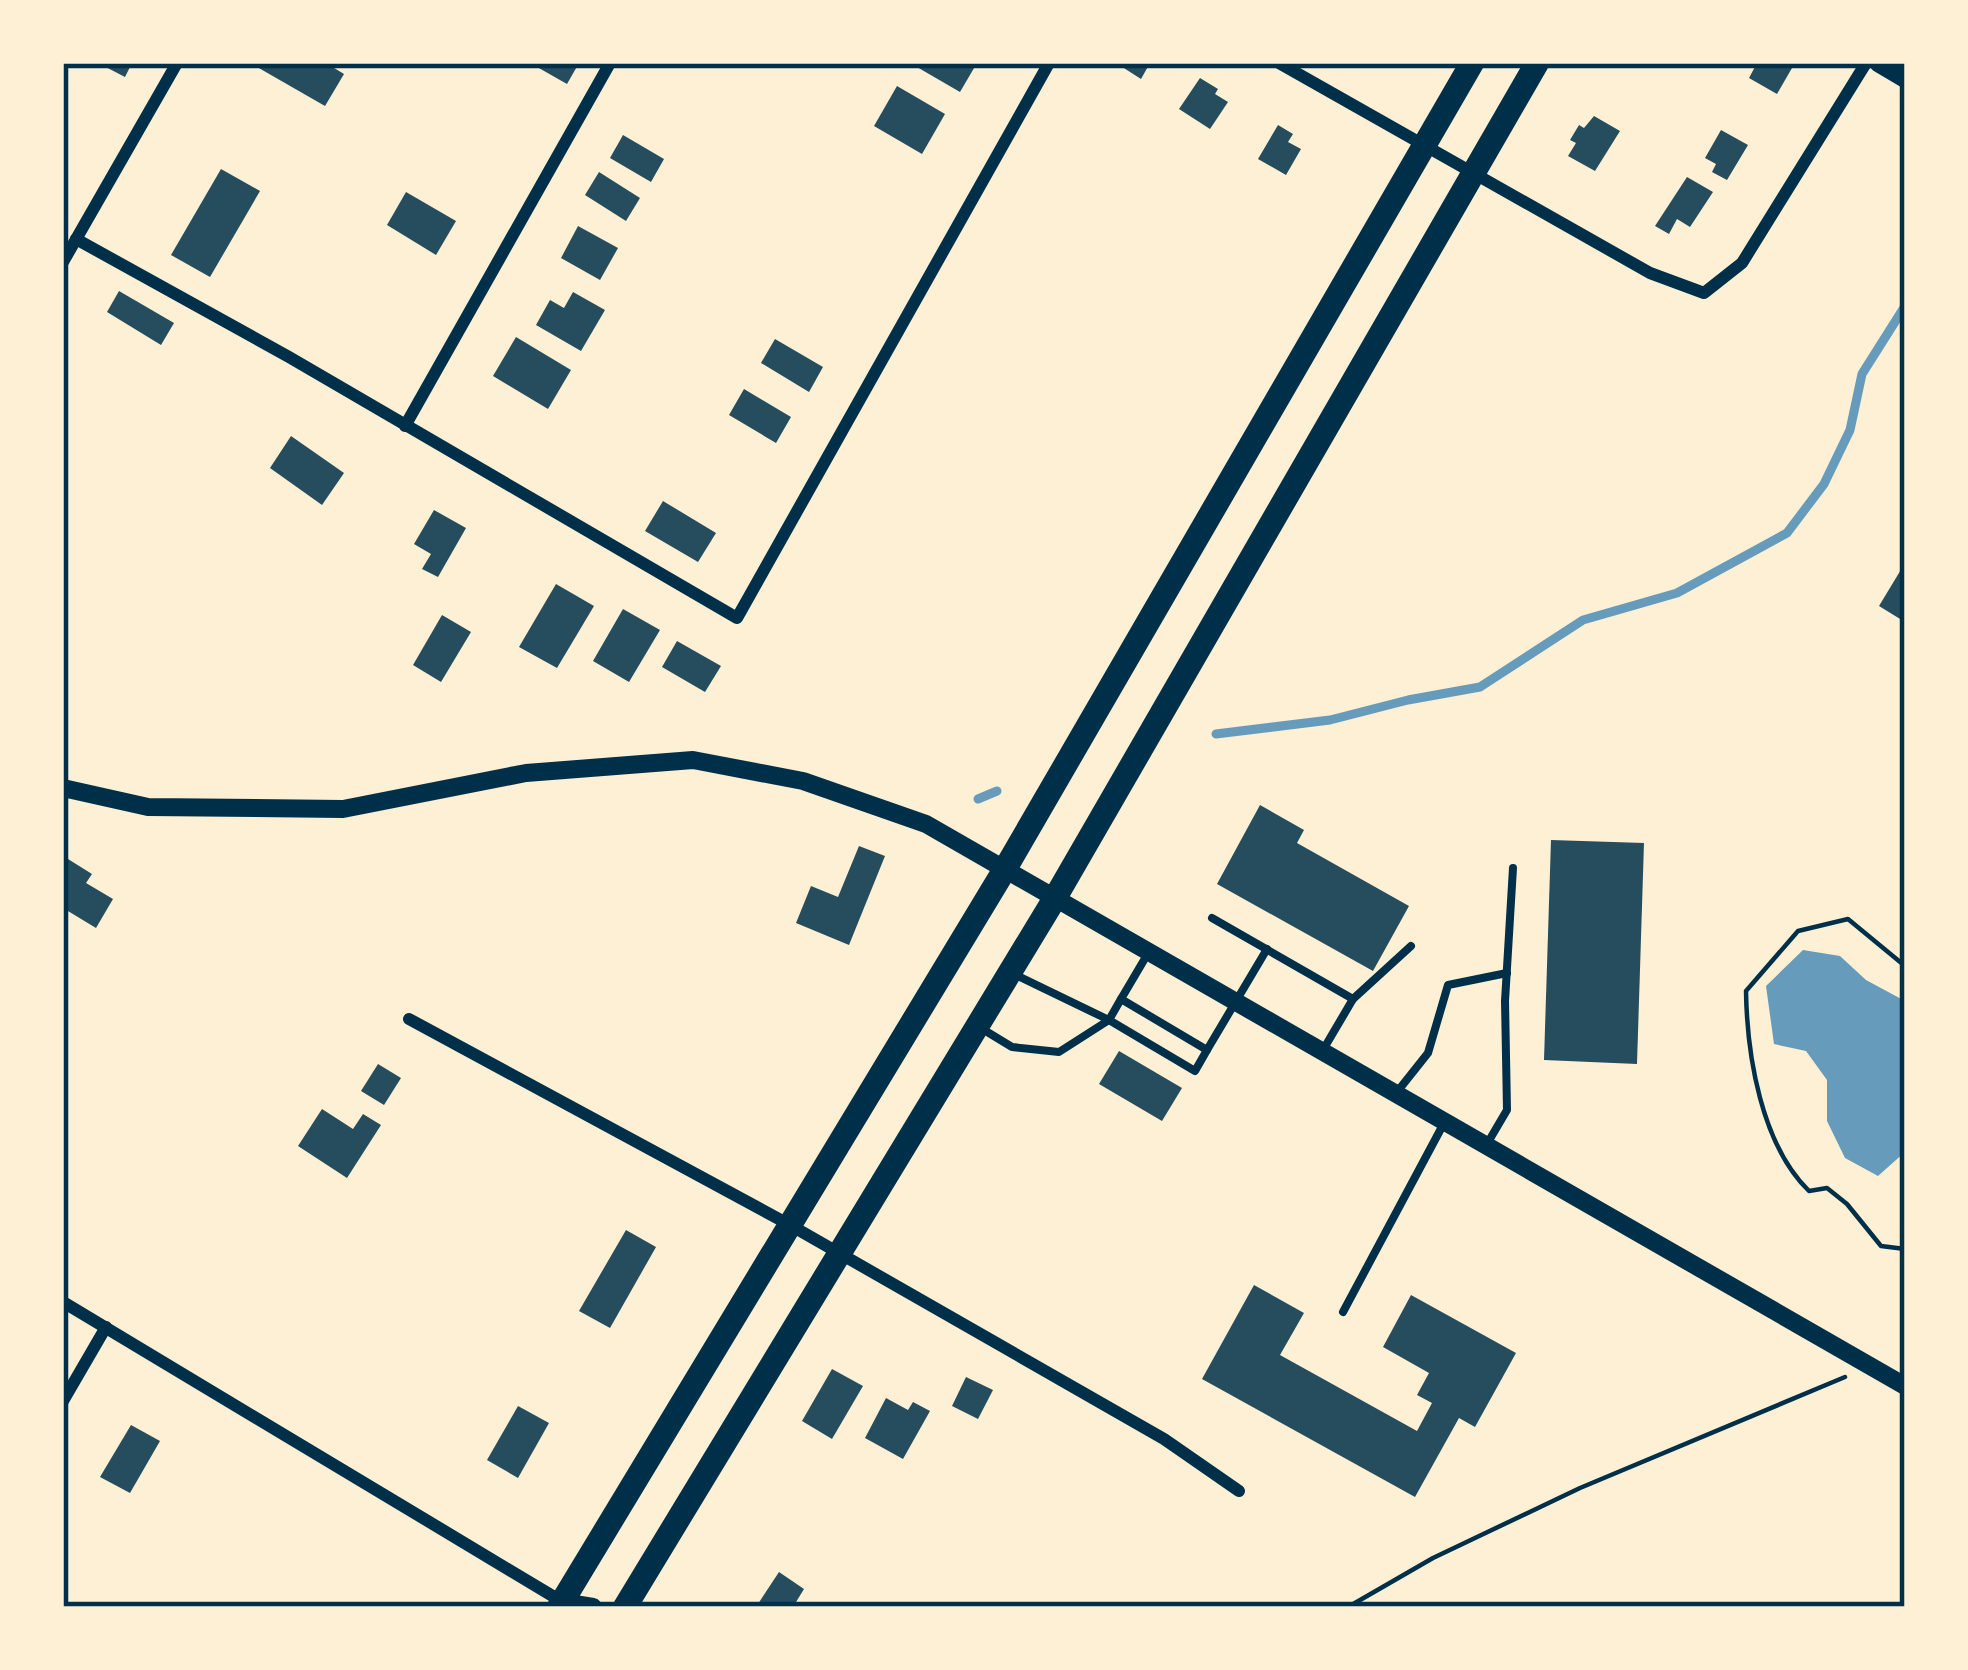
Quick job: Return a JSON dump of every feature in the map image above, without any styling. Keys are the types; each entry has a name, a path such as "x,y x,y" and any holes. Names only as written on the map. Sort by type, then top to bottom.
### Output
{"highway":[{"path":"563,1605 1005,869 1472,63"},
{"path":"625,1607 1055,898 1537,63"}],"street":[{"path":"63,262 177,63"},
{"path":"406,426 610,63"},
{"path":"76,239 737,618 1049,63"},
{"path":"1280,63 1650,273 1705,292 1742,263 1866,63"},
{"path":"1878,63 1905,79"},
{"path":"63,788 148,807 343,809 570,768 693,760 803,781 926,824 1905,1386"},
{"path":"410,1019 790,1225 1164,1439 1239,1492"},
{"path":"63,1302 563,1605 593,1607"},
{"path":"63,1401 106,1327"}],"lane":[{"path":"1486,1145 1507,1110 1513,868"},
{"path":"1212,918 1353,999"},
{"path":"1322,1052 1353,999 1411,946"},
{"path":"1010,972 1109,1020 1195,1071 1267,949"},
{"path":"977,1026 1012,1047 1059,1052 1109,1020 1149,952"},
{"path":"1396,1094 1428,1053 1448,985 1507,973"},
{"path":"1121,999 1208,1050"},
{"path":"1342,1312 1444,1121"}],"path":[{"path":"1905,966 1848,919 1798,931 1746,991 1747,1041 1762,1108 1797,1180 1809,1191 1827,1188 1881,1246 1905,1249"},
{"path":"1348,1607 1433,1558 1580,1488 1873,1367"}],"water":[{"path":"1803,950 1840,956 1866,980 1905,1001 1905,1152 1878,1176 1845,1158 1827,1121 1827,1080 1806,1051 1774,1044 1766,986"}],"building":[{"path":"98,63 132,63 125,77"},
{"path":"250,63 326,63 344,74 325,106"},
{"path":"530,63 579,63 567,84"},
{"path":"910,63 977,63 960,92"},
{"path":"1116,63 1150,63 1141,79"},
{"path":"1757,63 1783,63 1792,68 1777,94 1749,78"},
{"path":"1200,78 1228,102 1210,129 1179,109"},
{"path":"897,86 945,114 922,154 874,126"},
{"path":"1594,116 1620,131 1595,171 1568,156 1579,125 1584,128"},
{"path":"1278,125 1293,134 1288,142 1301,149 1286,175 1258,159"},
{"path":"1721,130 1748,145 1727,180 1712,172 1716,164 1705,158"},
{"path":"623,135 664,159 651,182 610,158"},
{"path":"221,169 260,191 210,277 171,255"},
{"path":"599,172 640,198 626,221 585,195"},
{"path":"1687,177 1713,192 1690,227 1677,219 1669,234 1655,226"},
{"path":"406,192 456,221 436,255 387,225"},
{"path":"578,226 618,248 600,280 561,258"},
{"path":"119,291 174,323 161,345 107,312"},
{"path":"573,292 605,310 581,351 536,325 550,300 564,308"},
{"path":"516,337 571,370 548,409 493,376"},
{"path":"775,339 823,367 809,392 761,363"},
{"path":"744,389 791,417 776,443 729,415"},
{"path":"291,436 344,473 322,505 270,468"},
{"path":"663,501 716,533 698,562 645,531"},
{"path":"434,510 466,528 438,577 422,569 431,554 414,544"},
{"path":"1905,563 1905,622 1879,606"},
{"path":"556,584 594,606 557,668 519,647"},
{"path":"623,609 660,630 629,682 593,661"},
{"path":"442,615 471,632 441,682 413,665"},
{"path":"677,641 721,666 705,692 662,667"},
{"path":"1260,805 1304,830 1297,843 1409,906 1373,971 1217,884"},
{"path":"1551,840 1644,843 1637,1064 1544,1060"},
{"path":"859,846 885,856 849,945 796,923 811,886 838,897"},
{"path":"68,859 92,874 86,883 113,899 96,928 63,908 63,868"},
{"path":"1119,1051 1182,1088 1162,1121 1099,1084"},
{"path":"378,1064 401,1078 384,1105 361,1091"},
{"path":"322,1109 353,1129 363,1114 381,1125 347,1178 298,1146"},
{"path":"626,1230 656,1247 610,1328 579,1311"},
{"path":"1254,1285 1304,1313 1280,1355 1417,1431 1432,1403 1417,1395 1429,1373 1383,1347 1411,1295 1516,1353 1475,1427 1459,1418 1415,1497 1202,1379"},
{"path":"832,1369 863,1386 832,1439 802,1421"},
{"path":"966,1377 993,1390 978,1419 952,1406"},
{"path":"886,1398 908,1410 913,1402 930,1411 903,1459 865,1438"},
{"path":"518,1406 549,1423 518,1478 487,1460"},
{"path":"131,1425 160,1441 130,1493 100,1477"},
{"path":"779,1572 804,1589 793,1607 756,1607"}],"waterway":[{"path":"1216,734 1330,720 1480,687 1583,620 1677,593 1787,533 1824,484 1850,430 1862,374 1905,306"},
{"path":"978,799 997,791"}]}
